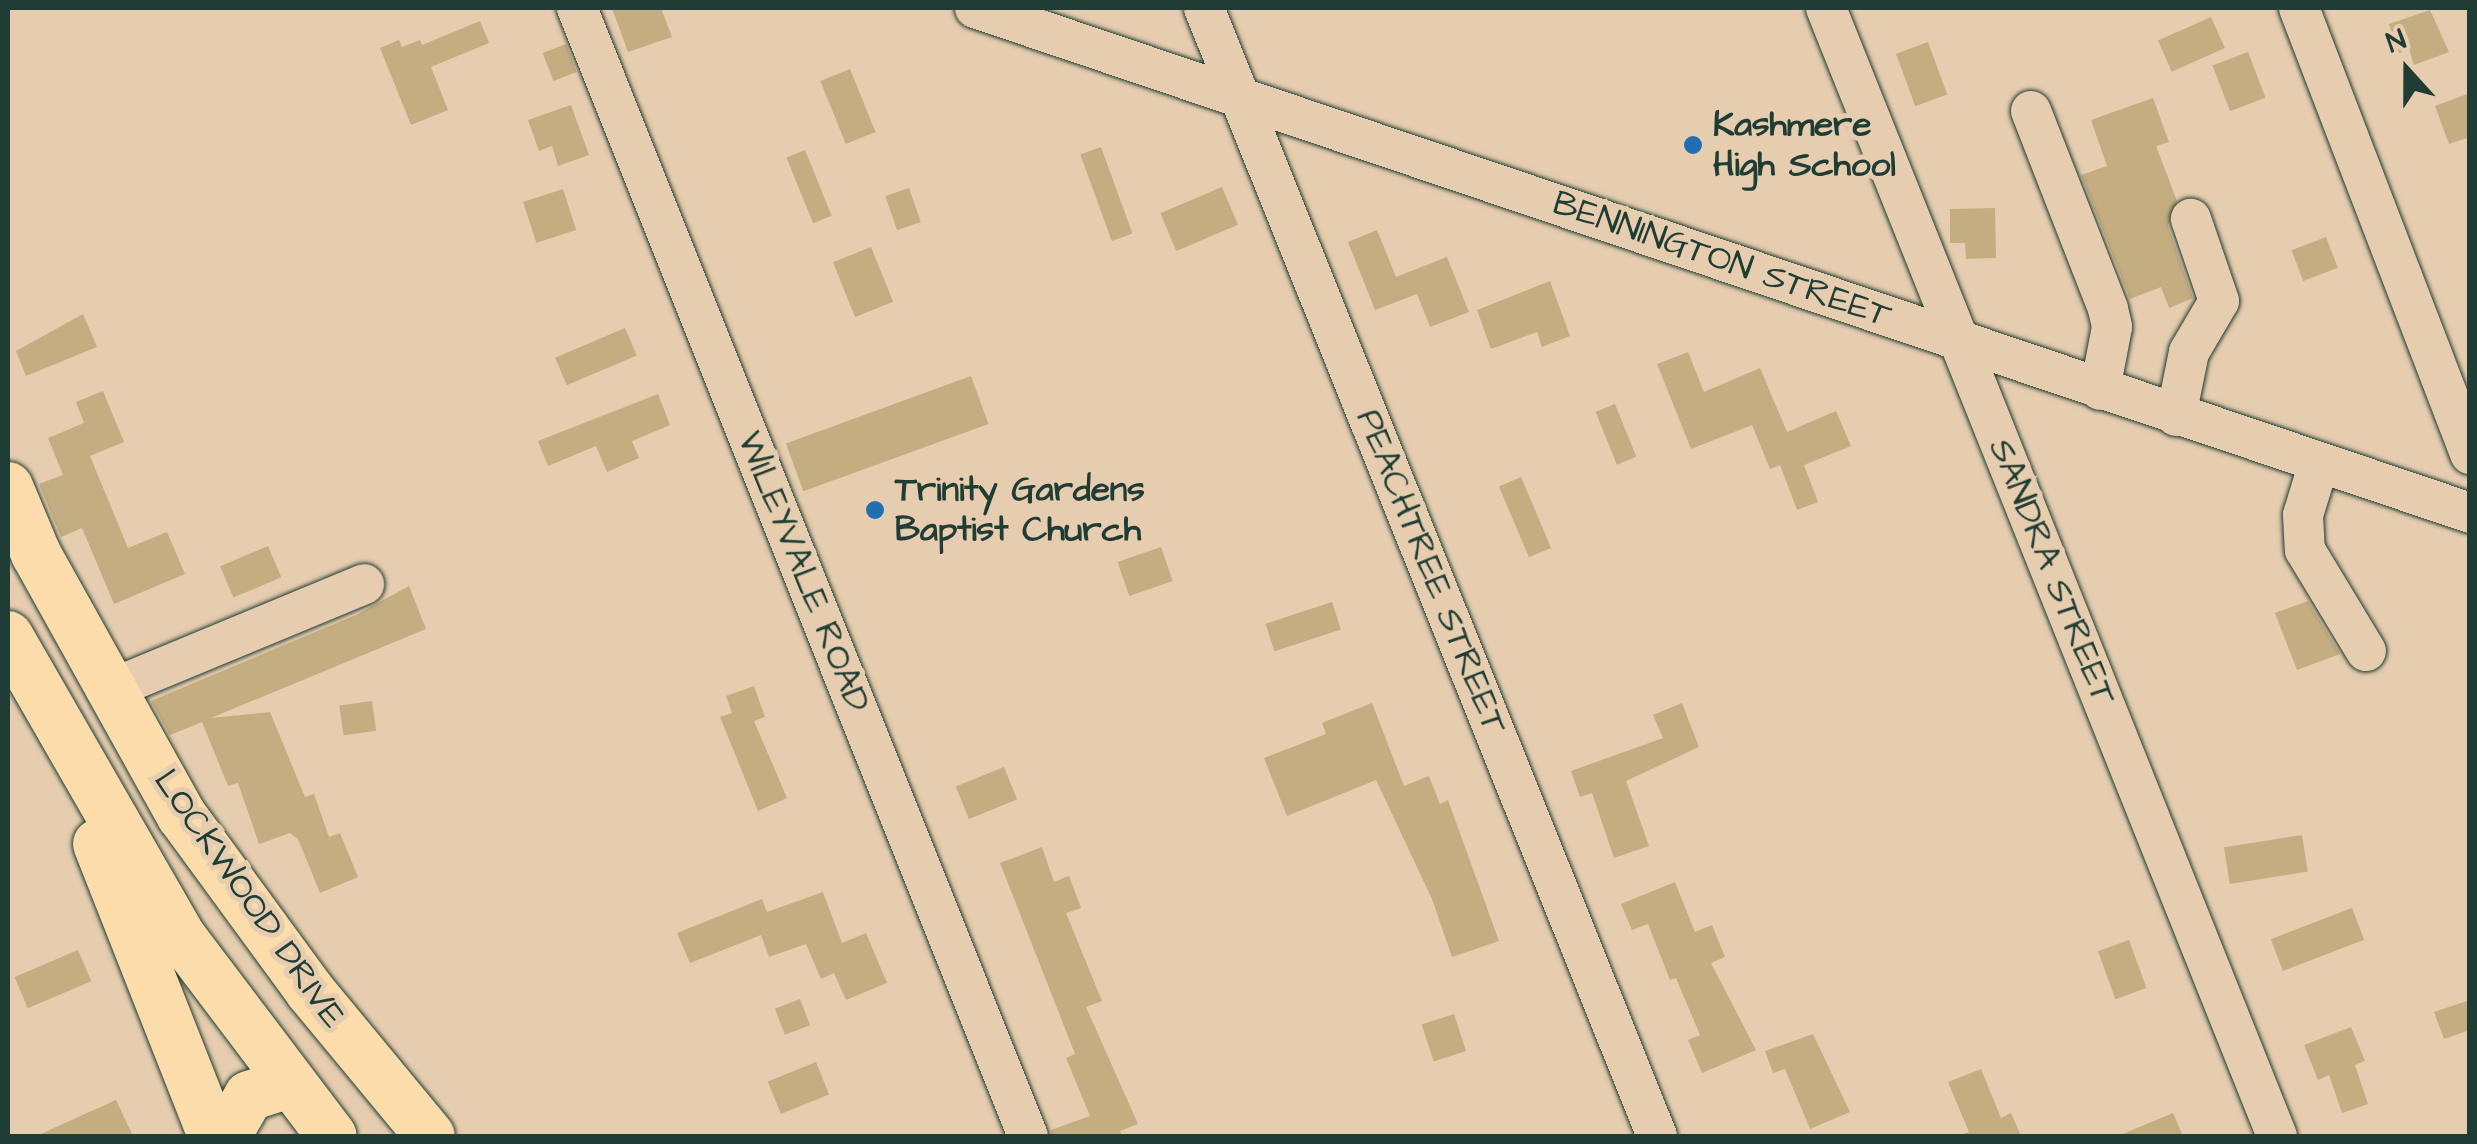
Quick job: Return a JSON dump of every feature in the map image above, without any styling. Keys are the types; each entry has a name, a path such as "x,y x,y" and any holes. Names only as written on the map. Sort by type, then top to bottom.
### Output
{"main road":[{"name":"LOCKWOOD DRIVE","path":"8,487 36,554 182,816 256,917 430,1136"},
{"name":"LOCKWOOD DRIVE","path":"8,636 41,700 200,964 287,1084 332,1136"},
{"path":"41,700 214,1136"},
{"path":"200,964 243,943 256,917"},
{"path":"226,1136 249,1096 287,1084"}],"street":[{"name":"WILEYVALE ROAD","path":"578,8 1028,1136"},
{"name":"BENNINGTON STREET","path":"975,8 2470,513"},
{"name":"PEACHTREE STREET","path":"1204,8 1657,1136"},
{"name":"SANDRA STREET","path":"1826,8 2276,1136"},
{"path":"2298,8 2470,454"},
{"path":"2031,111 2112,327 2100,390"},
{"path":"2176,416 2189,352 2218,300 2192,219"},
{"path":"2319,464 2303,516 2304,550 2366,651"},
{"path":"111,689 364,584"}],"building":[{"path":"612,8 661,8 672,37 628,52"},
{"path":"2430,10 2449,52 2414,65 2409,50 2399,53 2389,24"},
{"path":"2211,17 2225,48 2172,72 2158,41"},
{"path":"480,21 489,43 431,67 448,110 411,125 380,48 399,40 402,47 420,40 422,45"},
{"path":"1928,42 1947,95 1915,106 1896,54"},
{"path":"566,44 577,72 553,81 543,53"},
{"path":"2248,52 2266,98 2230,111 2213,66"},
{"path":"850,69 875,132 846,144 820,81"},
{"path":"2470,93 2470,137 2449,144 2435,106"},
{"path":"2153,98 2169,142 2156,146 2177,201 2168,226 2193,298 2169,308 2161,287 2130,299 2081,175 2107,166 2091,120"},
{"path":"571,105 589,155 558,166 552,146 539,151 528,120"},
{"path":"1101,147 1132,233 1112,241 1080,155"},
{"path":"805,150 832,216 813,223 786,157"},
{"path":"1222,187 1238,225 1176,251 1160,213"},
{"path":"909,188 921,222 897,230 885,196"},
{"path":"563,189 576,230 536,243 523,202"},
{"path":"1995,208 1996,258 1966,259 1965,243 1950,243 1950,209"},
{"path":"1377,230 1396,277 1447,257 1469,312 1430,327 1417,294 1375,310 1348,242"},
{"path":"2326,237 2338,268 2303,281 2291,250"},
{"path":"871,247 893,302 855,317 833,262"},
{"path":"1550,281 1570,336 1542,347 1537,332 1491,349 1477,310"},
{"path":"83,314 97,347 26,376 16,351"},
{"path":"625,328 637,356 567,385 555,358"},
{"path":"1688,352 1704,392 1760,368 1787,432 1836,411 1851,446 1804,465 1818,502 1797,510 1780,465 1770,469 1752,425 1691,449 1657,364"},
{"path":"971,376 988,424 803,491 786,443"},
{"path":"103,391 124,442 90,456 128,548 167,532 185,574 114,604 82,528 61,537 39,484 63,475 48,438 84,423 76,402"},
{"path":"658,394 670,425 632,441 639,458 607,472 596,446 548,466 538,441"},
{"path":"1615,404 1636,457 1617,465 1596,412"},
{"path":"1521,477 1551,548 1529,557 1499,486"},
{"path":"268,546 281,577 233,598 220,566"},
{"path":"1161,547 1173,581 1129,596 1118,562"},
{"path":"409,586 426,629 211,718 270,712 305,797 314,794 329,837 340,833 358,877 320,893 298,839 290,833 259,844 238,783 228,786 202,722 170,735 151,701 356,615"},
{"path":"2308,601 2340,654 2297,670 2275,613"},
{"path":"1332,602 1341,630 1274,651 1265,624"},
{"path":"754,686 765,717 754,721 787,798 758,811 720,717 732,713 726,696"},
{"path":"372,701 376,731 343,735 339,706"},
{"path":"1372,703 1404,786 1429,776 1440,804 1448,800 1499,941 1452,957 1432,899 1376,780 1287,816 1264,758 1326,734 1322,723"},
{"path":"1682,703 1699,747 1626,781 1649,846 1614,858 1592,793 1580,797 1571,771 1663,738 1653,715"},
{"path":"1004,767 1017,799 969,819 956,786"},
{"path":"2302,835 2308,872 2230,884 2224,847"},
{"path":"1042,847 1054,882 1069,876 1081,908 1066,913 1102,1001 1086,1007 1138,1124 1120,1131 1122,1136 1051,1136 1051,1130 1090,1116 1066,1058 1075,1054 1000,863"},
{"path":"1675,882 1695,932 1712,925 1725,957 1711,963 1756,1050 1702,1073 1688,1040 1700,1035 1676,978 1670,980 1648,924 1632,930 1621,904"},
{"path":"823,892 842,943 866,933 887,983 846,1000 834,973 821,979 806,944 769,957 761,935 690,963 677,933 762,899 767,912"},
{"path":"2352,908 2364,940 2283,971 2271,939"},
{"path":"2129,940 2146,988 2115,999 2098,951"},
{"path":"78,950 91,981 28,1008 14,977"},
{"path":"800,999 810,1025 785,1035 775,1009"},
{"path":"2470,1000 2470,1030 2444,1039 2434,1012"},
{"path":"1454,1014 1466,1051 1434,1062 1422,1025"},
{"path":"2351,1027 2365,1061 2355,1065 2368,1104 2342,1113 2329,1075 2318,1080 2304,1045"},
{"path":"1813,1034 1850,1112 1810,1129 1785,1069 1773,1073 1765,1051"},
{"path":"816,1062 829,1094 781,1114 768,1081"},
{"path":"1981,1069 2001,1118 2011,1113 2021,1136 1958,1136 1969,1132 1948,1082"},
{"path":"116,1100 133,1136 36,1136"},
{"path":"2173,1113 2183,1136 2118,1136"}],"place":[{"name":"Kashmere High School","path":"1693,145"},
{"name":"Trinity Gardens Baptist Church","path":"875,510"}]}
